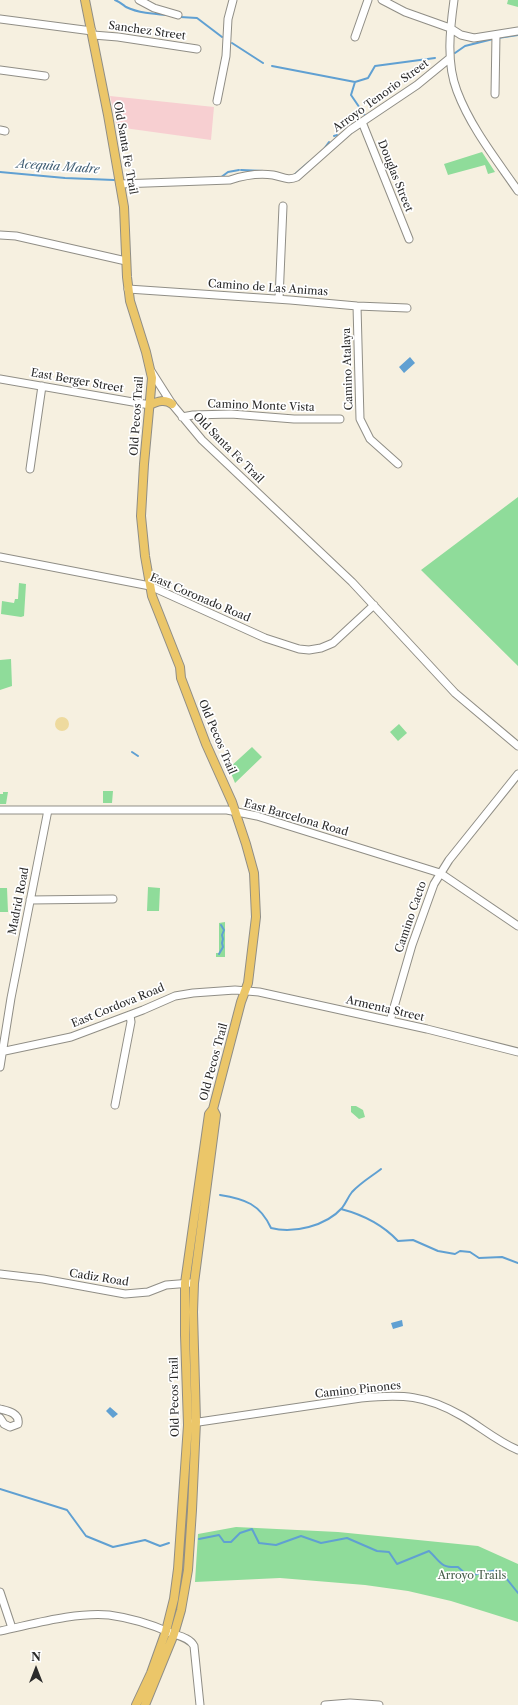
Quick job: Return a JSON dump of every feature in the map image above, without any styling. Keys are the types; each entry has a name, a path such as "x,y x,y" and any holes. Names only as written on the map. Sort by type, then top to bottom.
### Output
{"main road":[{"name":"Old Santa Fe Trail","path":"85,0 124,207 128,289 133,312 151,371"},
{"name":"Old Pecos Trail","path":"145,1705 174,1634 181,1610 188,1570 192,1510 192,1424 185,1335 189,1283 208,1114 213,1109 246,990 256,927 253,864 232,802 206,744 181,678 180,667 152,596 150,586 142,536 142,503 152,384 151,371"},
{"path":"150,405 158,401 167,401 172,404"},
{"name":"Old Pecos Trail","path":"136,1705 151,1674 166,1631 174,1599 192,1424"}],"street":[{"path":"139,0 154,8 178,15"},
{"path":"217,101 226,56 228,20 233,0"},
{"path":"355,37 368,0"},
{"path":"382,0 404,12 450,28 461,35 474,38 496,38 518,30"},
{"path":"454,0 450,28 450,58 456,90 472,124 518,191"},
{"name":"Sanchez Street","path":"0,19 197,49"},
{"path":"495,94 496,38"},
{"name":"Arroyo Tenorio Street","path":"120,184 230,180 244,175 258,174 291,180 297,177 350,130 417,85 450,58"},
{"path":"0,70 45,76"},
{"name":"Douglas Street","path":"362,122 409,239"},
{"path":"279,299 283,206"},
{"path":"0,235 16,236 126,260"},
{"name":"Camino de Las Animas","path":"128,289 279,299 357,306 407,308"},
{"name":"Camino Atalaya","path":"357,306 360,419 370,439 398,464"},
{"name":"Old Santa Fe Trail","path":"151,371 172,404 208,446 345,575 455,693 518,746"},
{"name":"East Berger Street","path":"0,379 150,405"},
{"path":"30,469 42,386"},
{"name":"Camino Monte Vista","path":"182,417 193,415 231,414 294,419 340,419"},
{"name":"East Coronado Road","path":"0,557 150,586 283,645 309,650 321,648 333,643 374,605"},
{"name":"Camino Cacto","path":"390,1021 412,945 434,884 440,873 518,774"},
{"name":"East Barcelona Road","path":"0,810 227,810 257,816 440,873 518,926"},
{"name":"Madrid Road","path":"0,1067 1,1052 48,810"},
{"path":"30,900 113,899"},
{"name":"East Cordova Road","path":"1,1052 61,1040 130,1015 175,996 193,993 246,990"},
{"name":"Armenta Street","path":"246,990 390,1021 518,1052"},
{"path":"115,1105 131,1022 130,1015"},
{"name":"Cadiz Road","path":"0,1274 43,1279 125,1294 148,1292 166,1285 189,1283"},
{"name":"Camino Pinones","path":"192,1424 361,1398 409,1396 421,1398 450,1410 518,1450"},
{"path":"0,1409 11,1412 17,1416 18,1424 10,1427 4,1424 0,1418"},
{"path":"0,1592 12,1628"},
{"path":"0,1631 64,1618 99,1615 140,1621 190,1641 194,1646 200,1705"},
{"path":"325,1705 350,1703 379,1705"}],"shaded area":[{"path":"110,96 214,107 211,140 117,127"}],"green space":[{"path":"508,0 518,0 518,7 507,4"},
{"path":"482,152 495,172 488,174 485,165 448,175 444,164"},
{"path":"518,497 518,666 421,570"},
{"path":"19,583 26,584 24,616 21,617 1,614 2,601 14,603 15,599 18,599"},
{"path":"11,659 12,686 0,690 0,660"},
{"path":"399,724 407,733 398,741 390,732"},
{"path":"252,747 262,757 235,783 229,768"},
{"path":"103,791 113,791 112,803 103,803"},
{"path":"3,792 8,792 6,804 0,804 0,794 3,794"},
{"path":"148,887 160,888 159,911 147,911"},
{"path":"0,888 7,888 8,912 0,912"},
{"path":"225,922 225,957 216,957 216,953 219,953 219,923"},
{"path":"351,1106 356,1106 363,1110 365,1117 359,1119 351,1112"},
{"name":"Arroyo Trails","path":"236,1527 338,1532 478,1546 518,1564 518,1622 451,1601 408,1591 365,1585 280,1578 195,1582 198,1534"}],"sand":[{"path":"59,717 65,717 69,721 69,727 65,731 59,731 55,727 55,721"}],"water":[{"path":"410,357 415,363 404,373 399,367"},
{"path":"402,1320 403,1326 393,1329 391,1323"},
{"path":"110,1407 118,1414 113,1418 106,1411"}],"waterway":[{"path":"115,0 136,11 168,15"},
{"path":"180,17 197,18 222,37"},
{"name":"Acequia Madre","path":"498,38 518,35"},
{"name":"Acequia Madre","path":"455,53 465,46 493,39"},
{"path":"232,43 263,63"},
{"name":"Acequia Madre","path":"365,118 366,117 351,95 355,82 368,78 375,66 435,58"},
{"path":"272,66 355,82"},
{"name":"Acequia Madre","path":"324,149 329,142"},
{"name":"Acequia Madre","path":"294,175 309,162"},
{"name":"Acequia Madre","path":"220,178 228,172 239,170"},
{"name":"Acequia Madre","path":"241,170 264,171"},
{"name":"Acequia Madre","path":"0,172 65,178 114,180"},
{"path":"132,752 138,756"},
{"path":"219,954 223,947 222,935 224,930 221,925"},
{"path":"220,1195 237,1198 251,1204 262,1213 271,1228 280,1230 299,1229 327,1220 342,1208 355,1189 381,1169"},
{"path":"341,1209 372,1221 386,1230 398,1241 413,1240 438,1251 455,1254 460,1251 470,1252 479,1258 502,1257 518,1263"},
{"path":"0,1489 67,1510 86,1536 113,1547 145,1540 160,1546 169,1543"},
{"path":"199,1539 219,1535 224,1542 231,1542 240,1533 252,1529 259,1543 276,1545 301,1536 321,1543 347,1538 377,1551 389,1552 397,1564 429,1551 441,1564 458,1567 468,1576 497,1570 502,1573 518,1593"}]}
